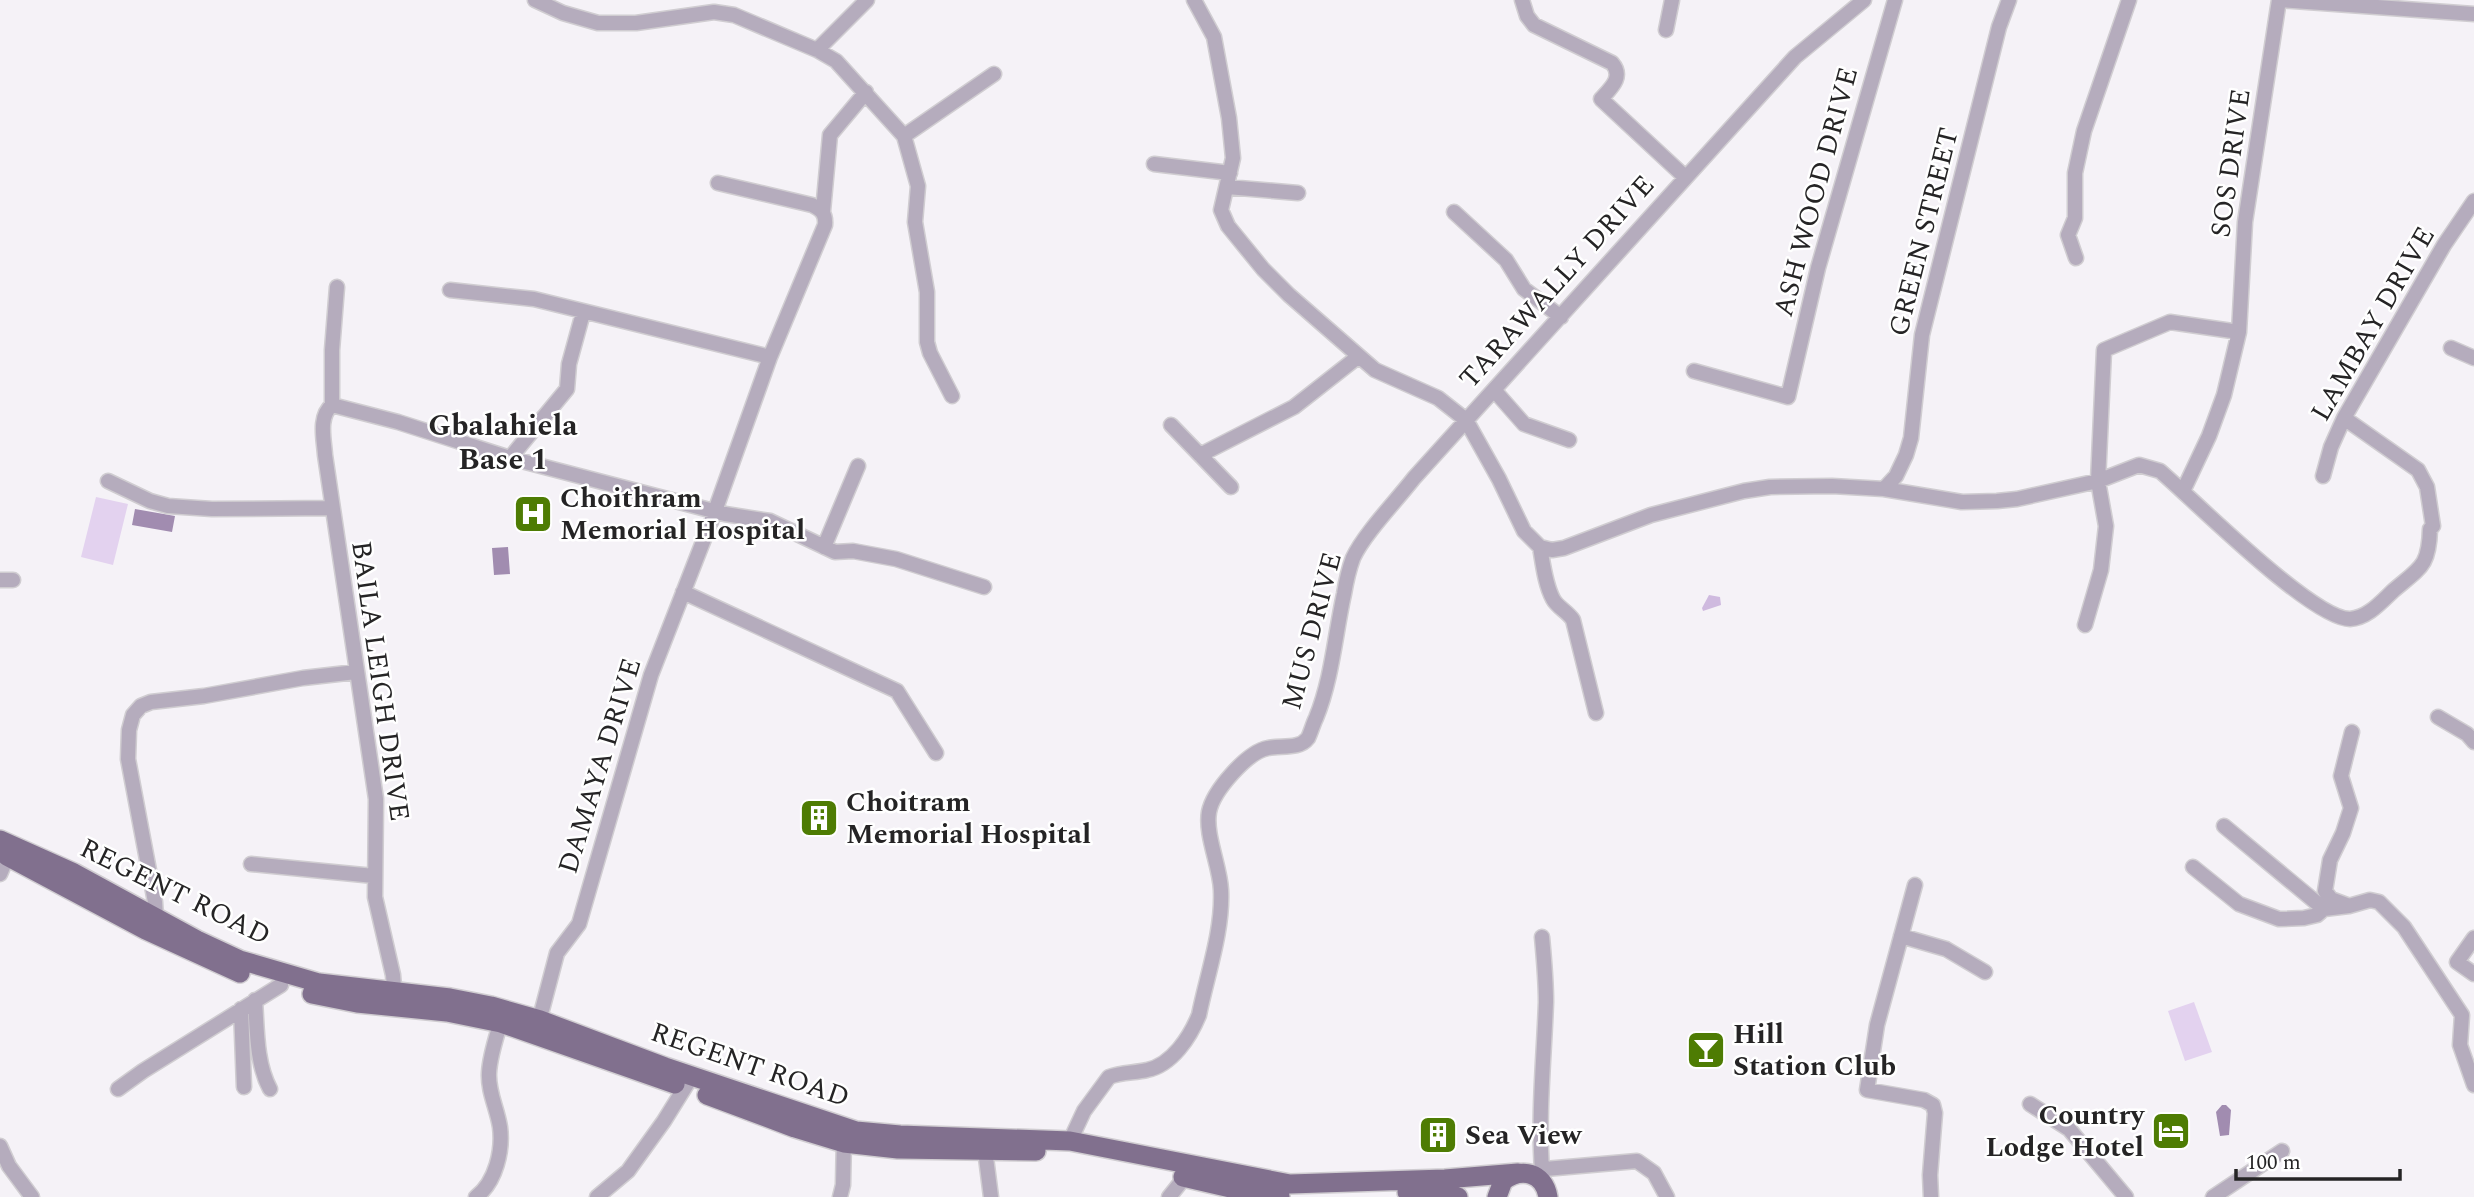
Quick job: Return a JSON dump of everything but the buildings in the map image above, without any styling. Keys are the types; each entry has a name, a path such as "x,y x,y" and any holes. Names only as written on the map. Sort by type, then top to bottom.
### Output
{"main road":[{"name":"REGENT ROAD","path":"5,848 151,924 232,971 357,1003 395,1000"},
{"name":"REGENT ROAD","path":"151,924 240,960 319,983 447,1012 502,1016 538,1027 689,1082 795,1128 844,1135 898,1149 1069,1141 1338,1193 1410,1192 1458,1197"},
{"name":"REGENT ROAD","path":"984,1145 1067,1154 1185,1177 1236,1194 1285,1197"},
{"name":"REGENT ROAD","path":"1338,1193 1531,1173"},
{"path":"1497,1197 1503,1181 1531,1173 1541,1181 1548,1194"}],"street":[{"path":"535,0 563,13 598,23 636,23 714,12 734,15 817,50 836,61 904,136 918,186 915,222 927,292 927,342 951,396"},
{"path":"817,50 867,0"},
{"path":"1194,0 1218,50 1233,141 1233,158 1228,180"},
{"name":"TARAWALLY DRIVE","path":"1522,0 1527,16 1534,25 1612,63 1618,76 1601,99 1685,177"},
{"path":"1666,30 1672,0"},
{"name":"TARAWALLY DRIVE","path":"1466,420 1795,57 1864,0"},
{"name":"ASH WOOD DRIVE","path":"1694,371 1788,397 1818,268 1895,0"},
{"name":"GREEN STREET","path":"1884,489 1896,476 1906,455 1913,424 1922,335 2008,0"},
{"path":"2076,258 2068,235 2075,218 2075,173 2079,152 2129,0"},
{"path":"2280,0 2468,9"},
{"name":"SOS DRIVE","path":"2183,491 2209,436 2224,395 2239,332 2245,222 2280,0"},
{"path":"904,136 994,74"},
{"name":"DAMAYA DRIVE","path":"538,1027 557,953 579,924 651,675 715,511 770,358 825,225 826,218 822,211 830,135 866,92"},
{"path":"1154,164 1298,194"},
{"name":"TARAWALLY DRIVE","path":"1228,180 1221,210 1223,218 1263,269 1375,370 1438,398 1466,420 1524,531 1540,547"},
{"path":"718,183 812,205 822,211"},
{"name":"LAMBAY DRIVE","path":"2323,476 2344,418 2444,244 2474,201"},
{"path":"1454,212 1506,260 1524,289 1561,317"},
{"name":"BAILA LEIGH DRIVE","path":"337,287 332,350 332,405 325,414 324,428 331,508 376,799 375,897 395,1000"},
{"path":"450,290 534,299 770,358"},
{"path":"510,458 566,388 569,364 583,313"},
{"path":"2085,625 2101,570 2106,526 2098,481 2104,349 2170,322 2239,332"},
{"path":"2451,348 2474,358"},
{"path":"1200,455 1294,407 1359,356"},
{"path":"1494,390 1524,424 1569,440"},
{"path":"332,405 398,422 510,458 715,511 770,521 835,552 853,551 897,559 984,587"},
{"path":"1596,713 1573,620 1553,601 1540,547 1552,550 1564,548 1651,515 1770,487 1884,489 1962,502 1997,501 2098,481 2139,465 2160,471 2259,562 2299,593 2340,617 2359,617 2370,612 2421,566 2430,554 2430,529 2433,526 2427,486 2418,470 2344,418"},
{"name":"MUS DRIVE","path":"1069,1141 1084,1111 1109,1077 1156,1068 1172,1055 1195,1026 1217,933 1221,897 1219,869 1209,826 1209,811 1214,797 1237,769 1256,752 1293,746 1303,743 1308,737 1325,693 1340,610 1353,558 1414,478 1466,420"},
{"path":"1171,425 1231,487"},
{"path":"824,547 858,466"},
{"path":"108,481 150,501 168,506 212,509 331,508"},
{"path":"683,592 897,691 936,753"},
{"path":"151,924 128,759 129,730 133,715 141,706 151,702 356,672"},
{"path":"2438,717 2467,734 2474,742"},
{"path":"2349,906 2331,899 2325,891 2330,860 2351,808 2341,776 2352,732"},
{"path":"2224,825 2323,909"},
{"path":"0,874 5,848"},
{"path":"251,864 374,876"},
{"path":"2193,867 2239,904 2266,916 2291,920 2317,915 2323,909 2370,900 2379,902 2404,928 2462,1015 2462,1053 2474,1085"},
{"path":"1915,885 1877,1025 1867,1090 1924,1100 1933,1105 1935,1113 1931,1197"},
{"path":"1901,936 1946,948 1985,972"},
{"path":"1542,937 1546,1000 1540,1137 1531,1173 1567,1166 1637,1161 1654,1173 1667,1197"},
{"path":"2474,938 2457,962 2474,974"},
{"path":"118,1089 281,985"},
{"path":"255,1000 259,1049 264,1077 270,1088"},
{"path":"241,1009 244,1087"},
{"path":"477,1197 494,1173 500,1149 500,1127 488,1076 502,1016"},
{"path":"2460,1038 2474,1030"},
{"path":"597,1197 628,1171 689,1082"},
{"path":"2030,1104 2068,1129 2126,1197"},
{"path":"840,1197 843,1185 844,1135"},
{"path":"984,1145 990,1197"},
{"path":"0,1146 9,1166 32,1197"},
{"path":"2213,1197 2282,1151"},
{"path":"1548,1194 1559,1173 1567,1166"},
{"path":"1169,1197 1185,1177"}],"shaded area":[{"path":"96,497 128,504 113,565 81,557"},
{"path":"135,509 175,516 172,532 132,525"},
{"path":"508,547 510,574 494,575 492,548"},
{"path":"1709,595 1720,597 1721,605 1703,611 1702,608"},
{"path":"2194,1002 2212,1052 2185,1061 2168,1011"},
{"path":"2222,1105 2231,1110 2229,1135 2220,1136 2216,1112"}],"place":[{"name":"Choithram Memorial Hospital","path":"533,514"},
{"name":"Choitram Memorial Hospital","path":"819,818"},
{"name":"Hill Station Club","path":"1706,1050"},
{"name":"Country Lodge Hotel","path":"2171,1131"},
{"name":"Sea View","path":"1438,1135"}],"district":[{"name":"Gbalahiela Base 1","path":"503,443"}]}
